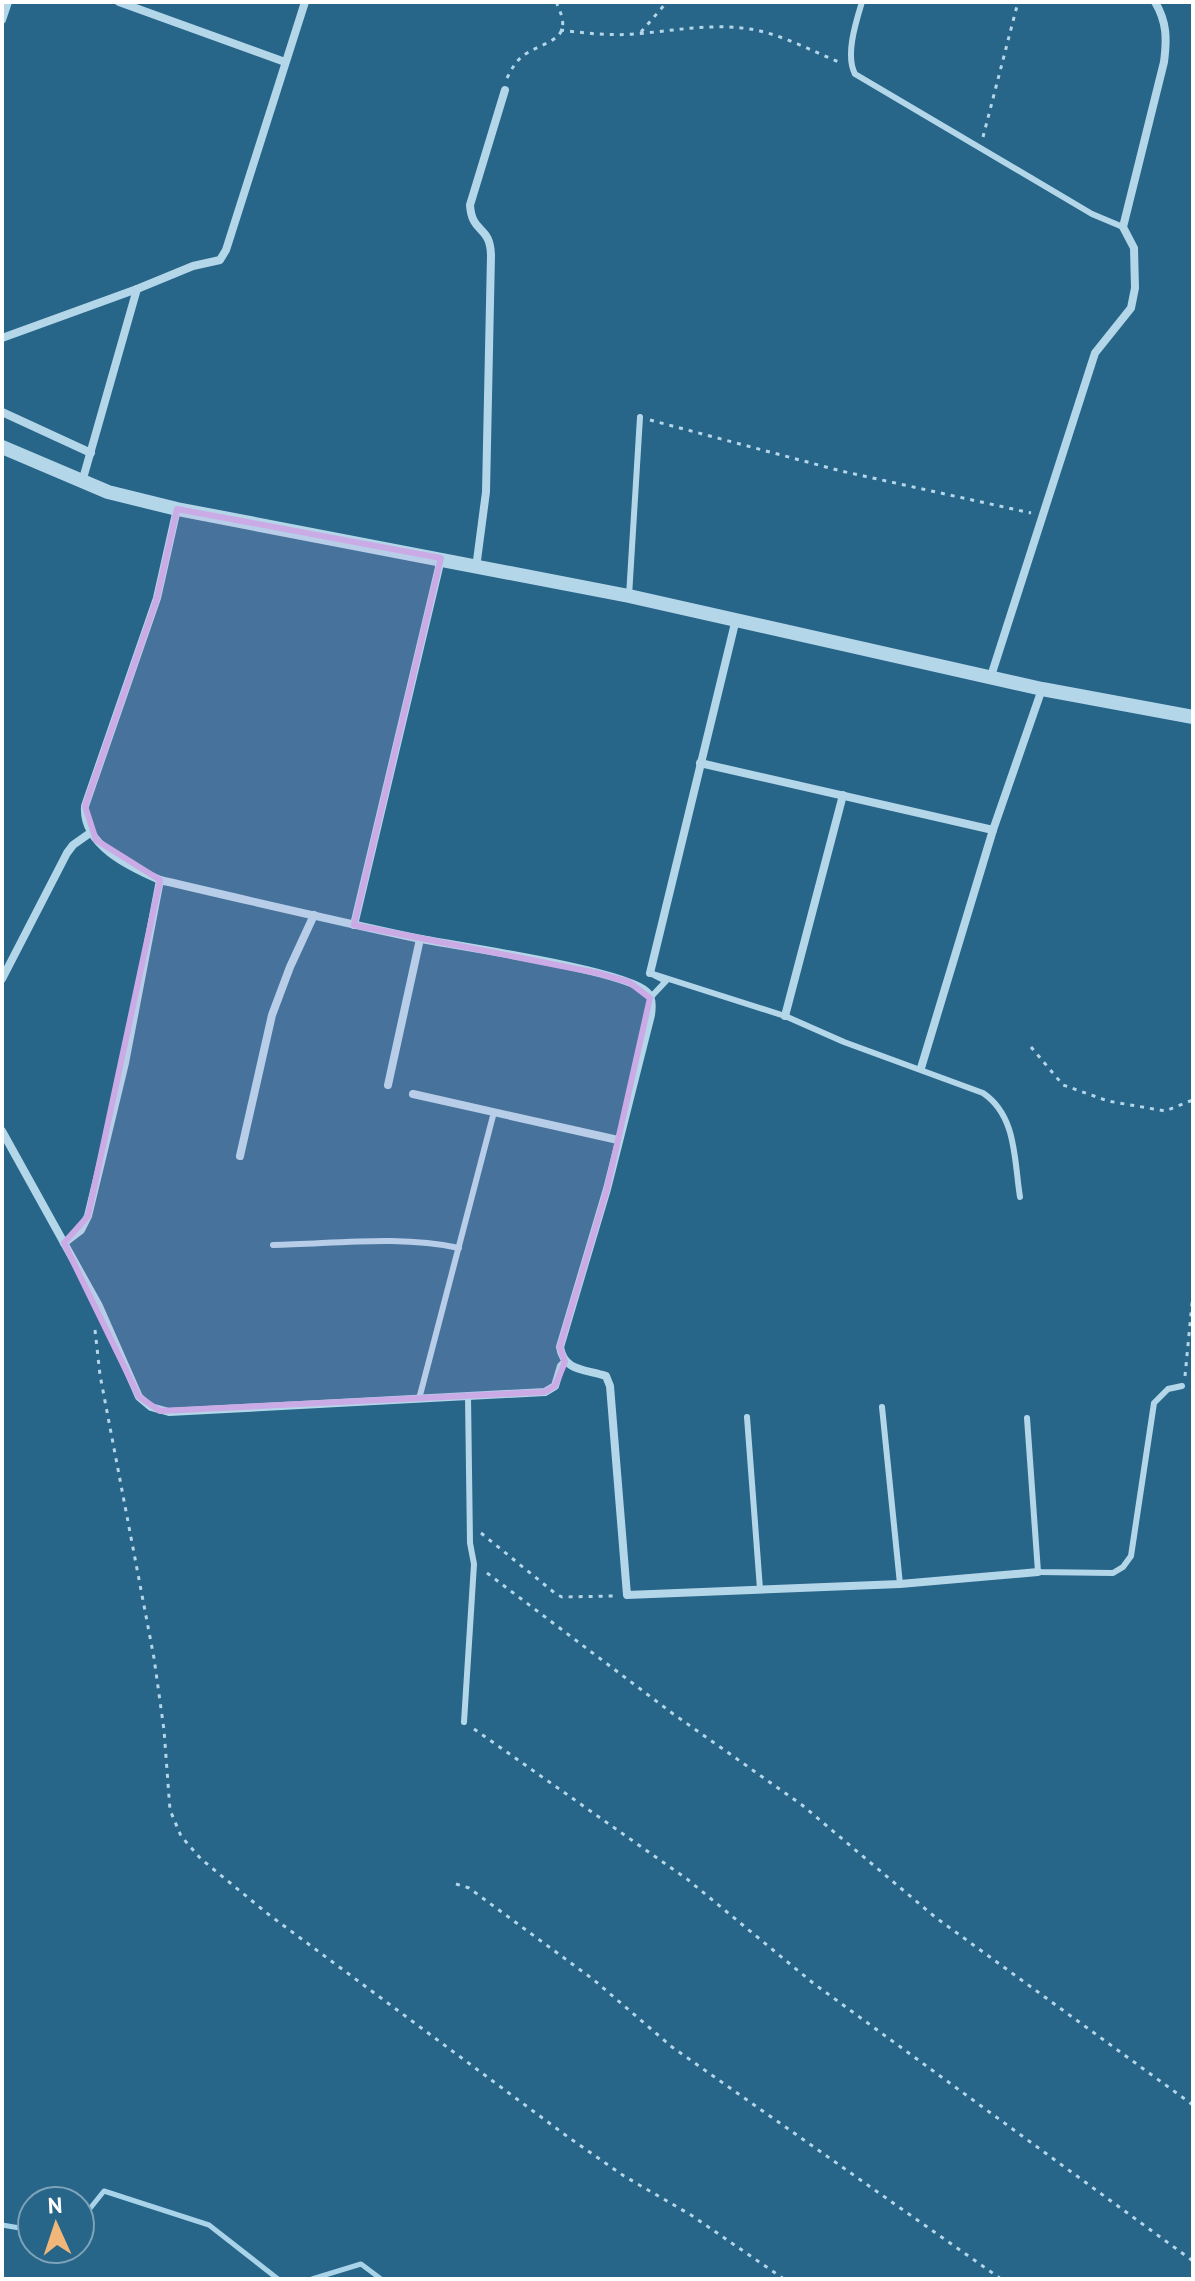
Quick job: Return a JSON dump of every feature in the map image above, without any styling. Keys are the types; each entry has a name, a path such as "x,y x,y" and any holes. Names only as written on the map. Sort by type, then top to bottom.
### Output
{"street":[{"path":"2,20 8,2"},
{"path":"119,2 285,62"},
{"path":"2,338 193,266 220,260 226,250 305,2"},
{"path":"991,676 1095,353 1131,308 1135,288 1134,248 1123,227 1168,38 1163,15 1155,2"},
{"path":"476,568 486,492 491,239 471,218 470,205 505,90"},
{"path":"82,482 137,289"},
{"path":"2,412 91,453"},
{"path":"2,447 108,492 177,509 629,596 1042,689 1193,717"},
{"path":"177,509 157,598 87,798 84,816 90,833 116,856 160,880 354,925 597,973 629,982 647,992 650,998 651,1015 607,1189 561,1341 561,1355 565,1362 578,1370 606,1376 610,1386 627,1595 900,1584 1038,1572"},
{"path":"354,925 441,558"},
{"path":"650,973 736,619"},
{"path":"921,1068 993,830 1042,689"},
{"path":"700,763 993,830"},
{"path":"785,1016 843,795"},
{"path":"2,979 67,853 90,833"},
{"path":"64,1243 81,1230 88,1216 125,1063 160,880"},
{"path":"240,1156 272,1015 314,915"},
{"path":"388,1085 420,939"},
{"path":"413,1094 618,1140"},
{"path":"2,1131 99,1306 139,1397 160,1411 545,1392 555,1386 565,1362"}],"lane":[{"path":"862,2 851,54 851,67 855,74 1092,214 1123,227"},
{"path":"629,596 640,417"},
{"path":"650,973 666,981 650,998"},
{"path":"650,973 785,1016 844,1042 983,1093 999,1107 1011,1131 1020,1197"},
{"path":"419,1399 494,1112"},
{"path":"273,1245 410,1242 459,1248"},
{"path":"1027,1418 1038,1572 1118,1571 1131,1556 1152,1409 1162,1392 1182,1386"},
{"path":"464,1722 474,1564 470,1529 468,1396"},
{"path":"882,1407 900,1584"},
{"path":"747,1417 760,1589"}],"path":[{"path":"505,90 509,73 520,59 549,44 560,30 561,18 556,2"},
{"path":"641,32 667,2"},
{"path":"980,148 1018,2"},
{"path":"560,30 596,34 717,26 751,29 774,35 851,67"},
{"path":"640,417 841,471 1043,515"},
{"path":"1031,1047 1063,1085 1108,1101 1165,1111 1193,1100"},
{"path":"1182,1386 1186,1374 1193,1293"},
{"path":"99,1306 95,1331 100,1375 154,1658 164,1730 170,1810 181,1836 201,1859 268,1914 568,2137 784,2279"},
{"path":"470,1529 481,1533 562,1597 627,1595"},
{"path":"474,1564 672,1713 802,1805 935,1917 1193,2105"},
{"path":"464,1722 687,1879 813,1983 1193,2261"},
{"path":"456,1884 469,1888 594,1980 672,2047 1001,2279"}],"highlighted area":[{"path":"177,509 441,558 354,925 597,973 629,982 650,998 607,1189 560,1347 565,1362 555,1386 545,1392 160,1411 139,1397 64,1243 88,1216 160,880 96,840 85,806 157,598"}],"waterway":[{"path":"96,2201 104,2191 209,2225 278,2279"},
{"path":"2,2225 16,2227"},
{"path":"312,2279 361,2264 381,2279"}]}
